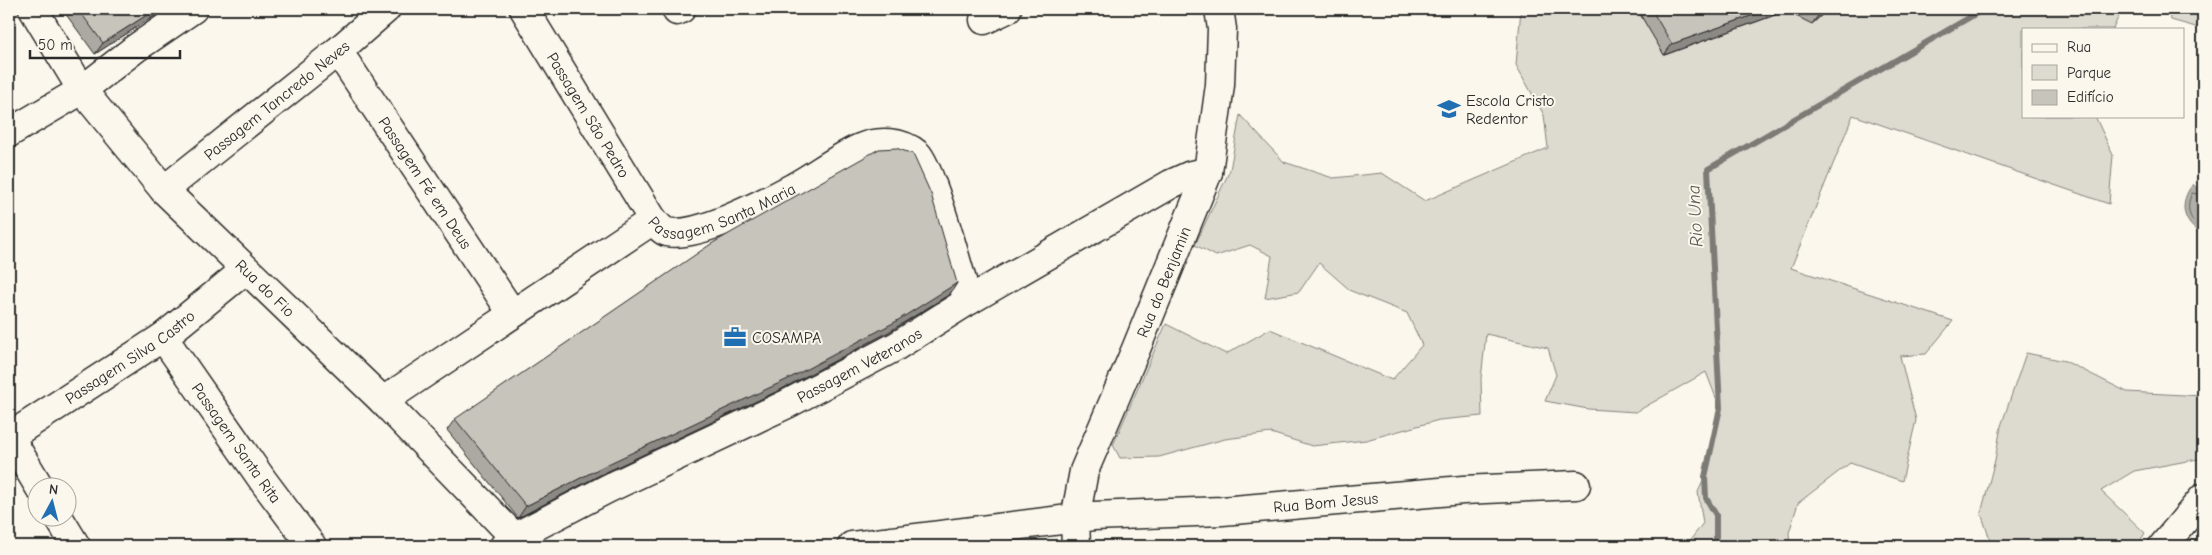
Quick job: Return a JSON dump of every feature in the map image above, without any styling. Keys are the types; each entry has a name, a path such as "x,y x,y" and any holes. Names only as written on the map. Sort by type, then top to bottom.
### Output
{"street":[{"name":"Rua do Fio","path":"33,9 82,90 164,190 383,401 514,543"},
{"path":"9,133 82,90 136,48 193,9"},
{"name":"Passagem Tancredo Neves","path":"164,190 338,51 386,9"},
{"name":"Passagem São Pedro","path":"524,9 653,220"},
{"name":"Rua do Benjamin","path":"1076,546 1075,519 1084,471 1140,340 1208,172 1220,85 1222,29 1219,9"},
{"name":"Passagem Fé em Deus","path":"338,51 512,314"},
{"name":"Passagem Santa Maria","path":"383,401 653,220 665,232 684,234 705,228 794,187 859,148 880,142 900,145 918,155 932,184 968,301"},
{"name":"Passagem Veteranos","path":"514,543 607,489 787,404 895,347 968,301 1171,184 1191,175 1208,172"},
{"name":"Passagem Silva Castro","path":"9,437 164,337 245,270"},
{"name":"Passagem Santa Rita","path":"164,337 264,482 312,546"},
{"path":"9,437 34,478"},
{"name":"Rua Bom Jesus","path":"852,546 885,545 1093,516 1222,511 1463,490 1576,485"},
{"path":"2163,546 2203,498"},
{"path":"65,528 76,546"}],"green space":[{"path":"1521,9 1637,9 1665,55 1786,11 1828,9 2122,9 2113,28 2022,28 2022,118 2096,118 2113,155 2109,204 1853,115 1791,268 1953,321 1926,354 1900,356 1916,420 1902,481 1850,463 1798,503 1789,533 1790,546 1686,546 1703,523 1698,492 1705,477 1720,408 1706,372 1636,412 1588,409 1545,401 1556,375 1548,348 1486,334 1481,379 1482,416 1439,420 1366,440 1312,446 1271,433 1225,439 1159,457 1120,458 1113,445 1166,324 1226,354 1270,329 1392,380 1422,345 1407,313 1351,291 1319,263 1299,292 1265,298 1272,256 1250,245 1216,256 1195,245 1230,170 1240,115 1284,162 1333,178 1382,173 1425,201 1548,148 1544,115 1516,65"},
{"path":"2166,9 2203,9 2203,29 2171,20"},
{"path":"2026,353 2065,361 2127,392 2203,396 2203,458 2134,471 2101,491 2145,533 2137,546 1992,546 1981,513 1995,460 2001,426"}],"water":[{"path":"2193,184 2199,191 2203,190 2203,235 2190,225 2184,212 2185,198"}],"building":[{"path":"78,9 156,9 103,43"},
{"path":"1651,9 1770,9 1672,44"},
{"path":"1811,9 1825,9 1820,13"},
{"name":"COSAMPA","path":"896,148 913,154 931,194 957,283 895,322 788,379 608,464 526,506 455,419 711,244 879,149"}],"waterway":[{"name":"Rio Una","path":"1714,546 1716,540 1716,515 1706,498 1705,477 1720,408 1708,169 1984,9"}],"place":[{"name":"Escola Cristo Redentor","path":"1449,109"},
{"name":"COSAMPA","path":"735,337"}]}
